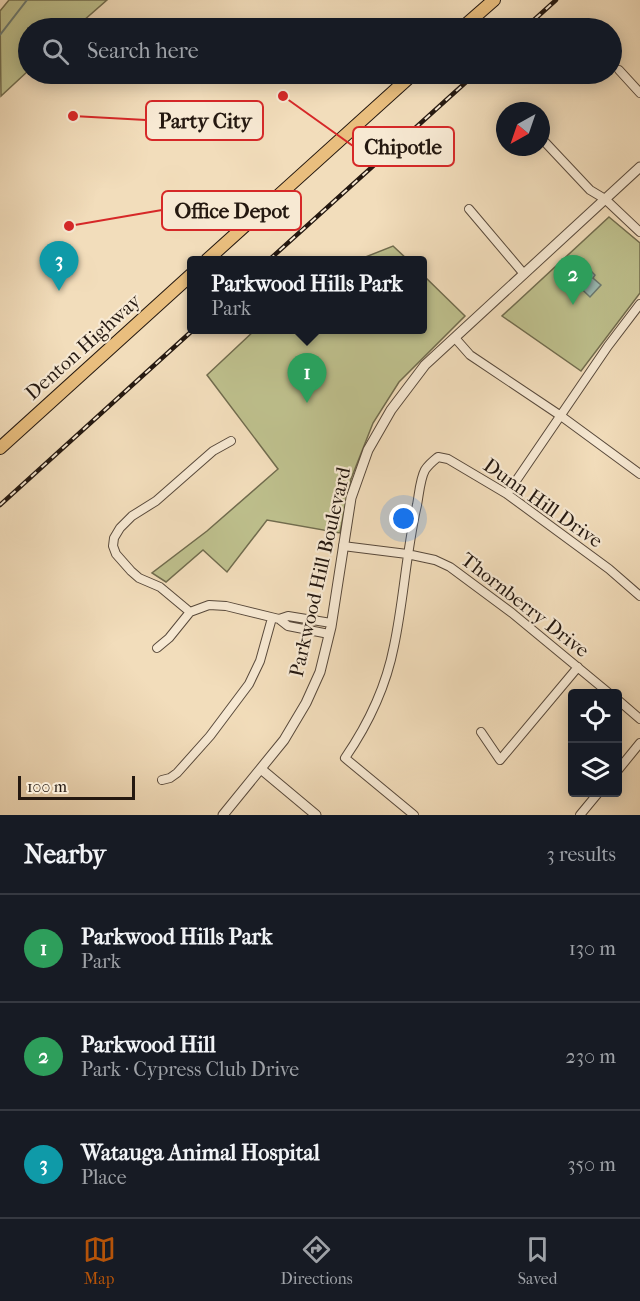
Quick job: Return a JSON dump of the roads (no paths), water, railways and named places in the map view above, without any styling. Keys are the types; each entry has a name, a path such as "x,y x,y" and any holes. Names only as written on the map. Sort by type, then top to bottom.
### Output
{"main road":[{"path":"473,18 494,0"},
{"path":"213,256 402,84"},
{"name":"Denton Highway","path":"0,448 187,279"}],"street":[{"path":"622,73 640,93"},
{"path":"550,148 590,190 605,199 640,232"},
{"name":"Parkwood Hill Boulevard","path":"223,815 284,740 306,703 320,672 329,634 351,498 373,441 408,384 425,365 640,168"},
{"path":"469,208 524,274"},
{"path":"507,495 608,346 640,304"},
{"path":"455,338 470,356 561,416 640,474"},
{"path":"190,612 160,587 139,578 131,571 116,554 113,546 114,538 132,516 156,501 213,451 231,441"},
{"name":"Dunn Hill Drive","path":"407,554 424,472 438,457 448,459 507,495 609,569 640,596"},
{"name":"Thornberry Drive","path":"343,546 407,554 435,560 450,567 512,613 605,689"},
{"path":"407,554 395,645 386,678 363,731 345,758 414,815"},
{"path":"157,648 169,638 190,612 209,606 226,606 275,618 288,626 329,634"},
{"path":"275,618 288,615 331,622"},
{"path":"162,780 170,778 184,765 210,736 249,684 260,662 275,618"},
{"path":"481,732 500,760 578,667"},
{"path":"622,703 640,719"},
{"path":"622,765 640,743"},
{"path":"261,769 316,815"},
{"path":"580,815 595,797"}],"water":[{"path":"578,264 586,271 589,269 595,275 593,278 601,285 590,297 568,276"}],"waterway":[{"path":"0,35 27,0"}],"railway":[{"path":"536,18 556,0"},
{"path":"273,256 464,84"},
{"path":"0,505 189,334"}],"place":[{"name":"Chipotle","path":"283,96"},
{"name":"Party City","path":"73,116"},
{"name":"Office Depot","path":"69,226"},
{"name":"Watauga Animal Hospital","path":"59,291"},
{"name":"Parkwood Hill","path":"573,305"},
{"name":"Parkwood Hills Park","path":"307,403"}]}
